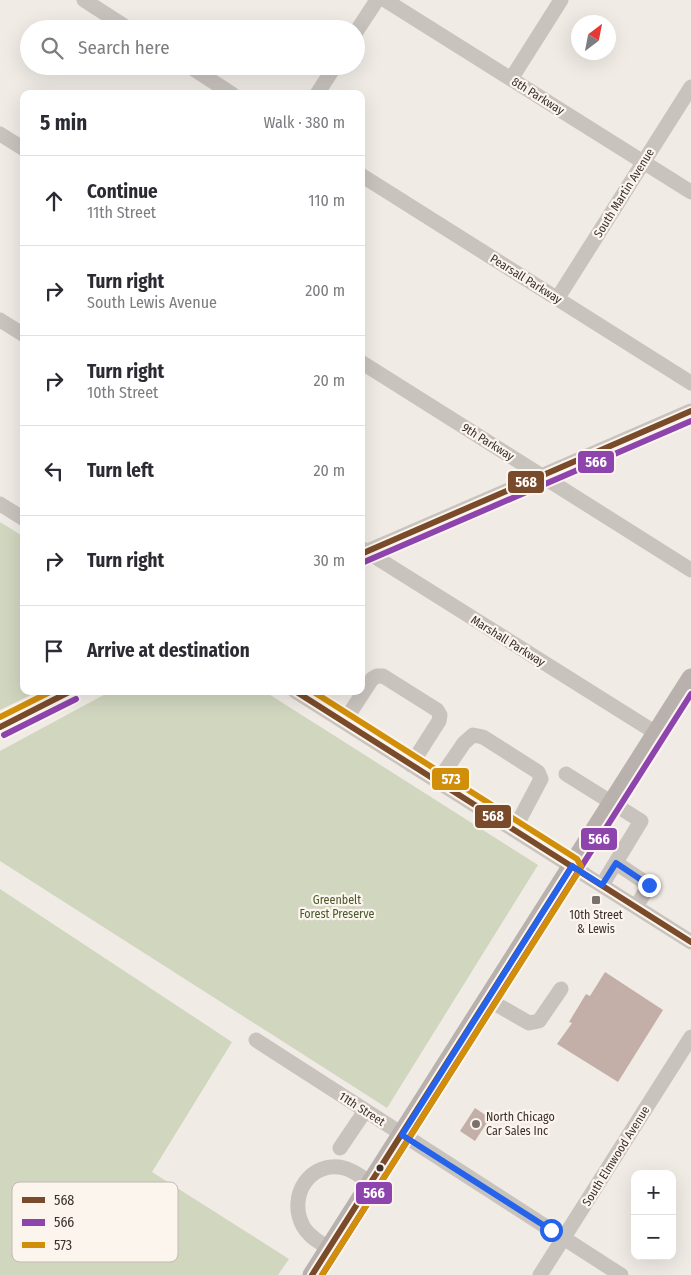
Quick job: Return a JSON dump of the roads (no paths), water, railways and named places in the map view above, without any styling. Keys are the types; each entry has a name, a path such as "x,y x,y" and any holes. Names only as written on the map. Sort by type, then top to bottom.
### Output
{"main road":[{"path":"312,1275 691,678"}],"street":[{"path":"84,0 116,20"},
{"path":"364,20 377,0"},
{"name":"8th Parkway","path":"386,0 691,192"},
{"path":"511,79 560,0"},
{"path":"203,75 226,90"},
{"path":"320,90 329,75"},
{"name":"South Martin Avenue","path":"557,299 691,87"},
{"path":"0,134 20,146"},
{"name":"Pearsall Parkway","path":"365,178 691,383"},
{"path":"0,320 20,332"},
{"name":"9th Parkway","path":"365,365 691,570"},
{"path":"365,550 691,411"},
{"path":"0,504 20,516"},
{"name":"Marshall Parkway","path":"365,552 656,734"},
{"path":"365,690 372,679 377,676 383,676 437,710 440,715 439,721 412,765"},
{"path":"0,728 64,695"},
{"path":"301,695 636,907 689,937"},
{"path":"344,722 362,695"},
{"path":"438,781 464,743 473,736 483,737 538,772 541,779 514,830"},
{"path":"566,774 641,821 602,885"},
{"path":"616,863 649,885 636,907"},
{"path":"487,999 529,1023 539,1021 561,989"},
{"name":"South Elmwood Avenue","path":"540,1275 691,1037"},
{"name":"11th Street","path":"256,1040 621,1275"},
{"path":"340,1148 365,1111"},
{"path":"329,1249 303,1227 299,1215 297,1200 309,1176 320,1170 334,1167 345,1168 371,1183"}],"place":[{"name":"10th Street & Lewis","path":"596,900"},
{"name":"North Chicago Car Sales Inc","path":"476,1124"}],"park label":[{"name":"Greenbelt Forest Preserve","path":"337,907"}]}
